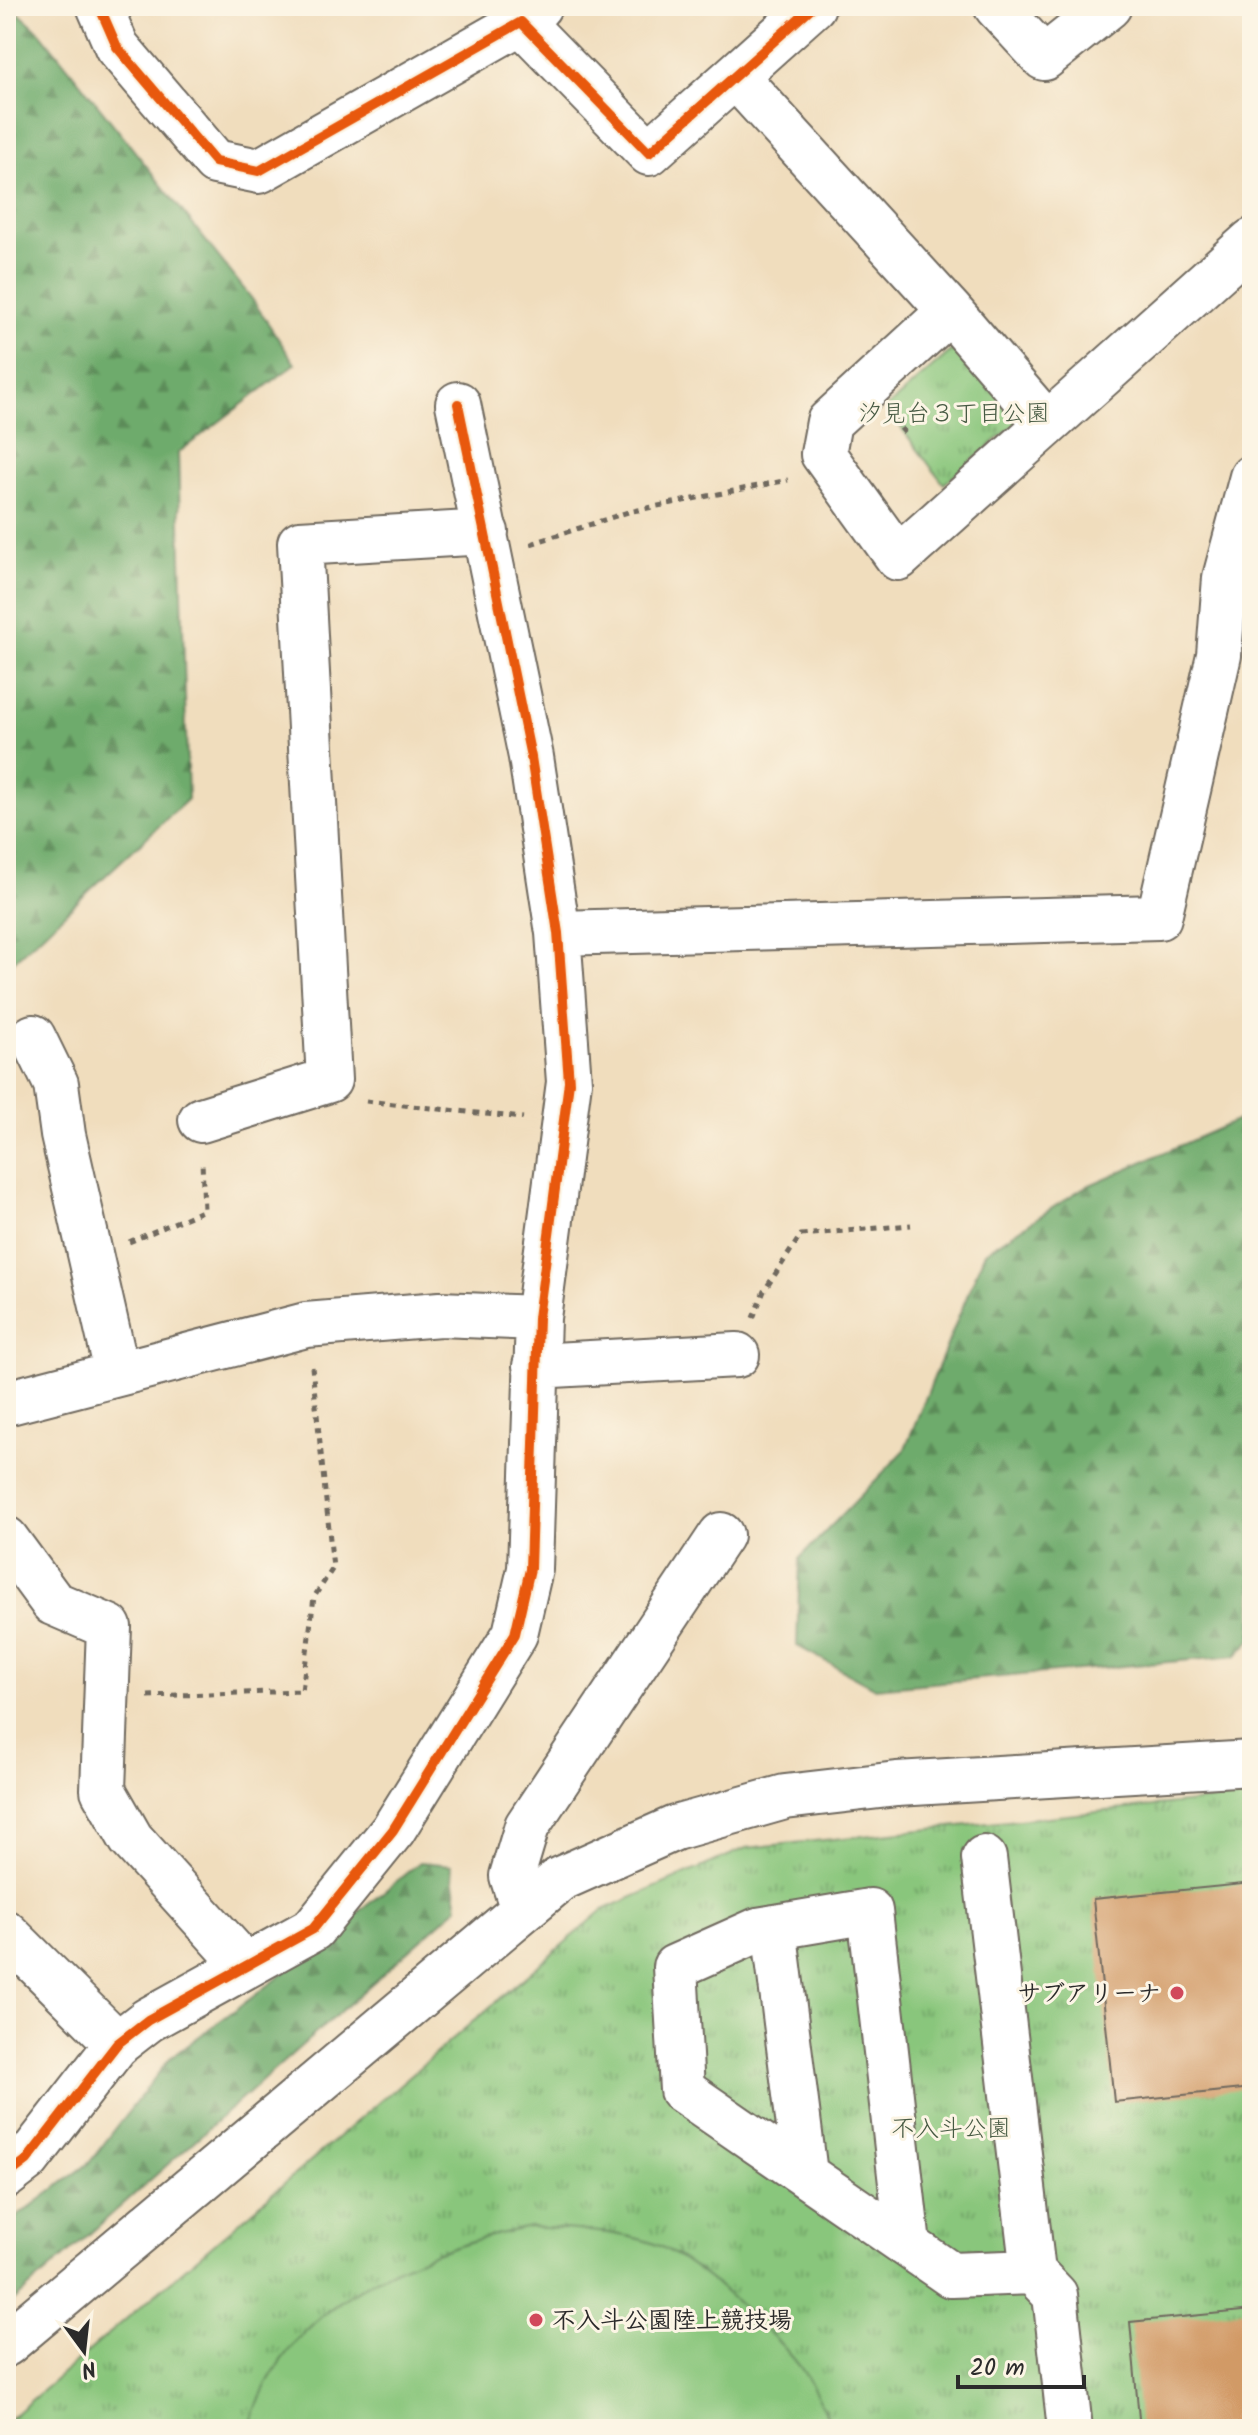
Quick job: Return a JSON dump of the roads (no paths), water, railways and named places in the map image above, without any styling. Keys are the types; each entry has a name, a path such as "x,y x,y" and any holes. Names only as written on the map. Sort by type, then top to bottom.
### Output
{"street":[{"path":"110,6 100,8 117,47 215,162 259,171 530,14 649,153 813,6"},
{"path":"996,6 1044,58 1109,6"},
{"path":"735,76 950,311 1047,424"},
{"path":"950,311 829,422 823,454 898,558 1252,241"},
{"path":"6,2176 27,2160 118,2044 148,2020 313,1929 393,1830 515,1634 530,1569 538,1318 569,1082 558,933 531,757 458,404"},
{"path":"558,933 1159,917 1219,655 1225,578 1252,477"},
{"path":"201,1120 329,1080 300,543 488,545"},
{"path":"33,1037 56,1084 117,1372"},
{"path":"6,1403 306,1325 440,1314 538,1318"},
{"path":"535,1366 737,1355"},
{"path":"523,1910 512,1876 527,1826 721,1535"},
{"path":"6,1539 53,1603 109,1627 103,1790 131,1839 245,1965"},
{"path":"6,2344 560,1879 675,1828 785,1797 897,1784 1252,1763"},
{"path":"984,1858 1033,2272 1055,2295 1070,2429"},
{"path":"908,2245 870,1911 758,1930 675,1967 682,2090 951,2275 1033,2272"},
{"path":"774,1927 805,2174"},
{"path":"6,1933 118,2044"}],"place":[{"name":"サブアリーナ","path":"1177,1993"},
{"name":"不入斗公園陸上競技場","path":"536,2320"}],"park label":[{"name":"汐見台３丁目公園","path":"954,413"},
{"name":"不入斗公園","path":"951,2128"}]}
